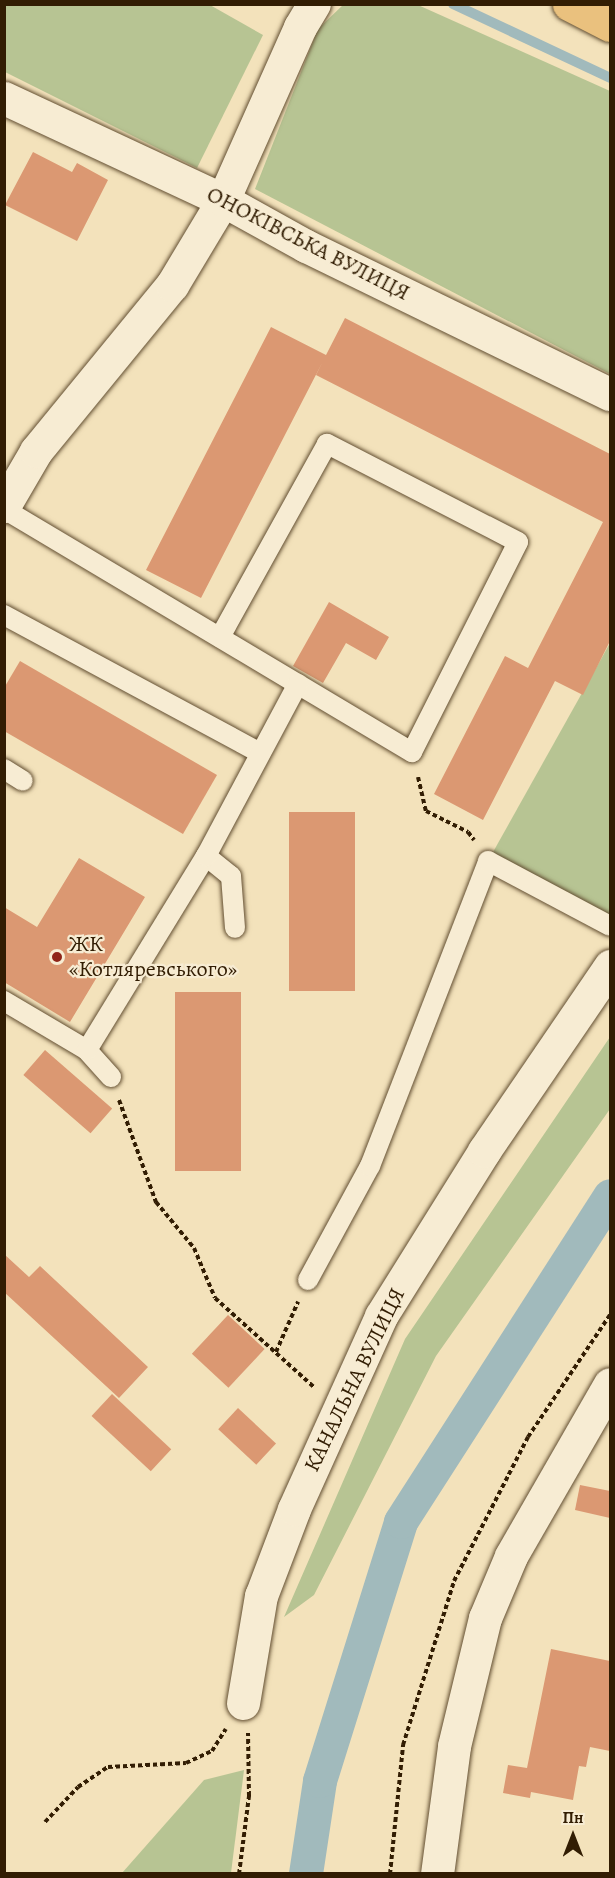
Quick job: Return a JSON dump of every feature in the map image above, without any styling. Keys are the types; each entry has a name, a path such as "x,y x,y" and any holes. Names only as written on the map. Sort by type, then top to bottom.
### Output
{"highway":[{"path":"569,4 610,25"}],"street":[{"path":"4,508 36,452 172,285 223,200 300,27 314,4"},
{"name":"ОНОКІВСЬКА ВУЛИЦЯ","path":"4,98 223,200 306,246 610,394"},
{"name":"КАНАЛЬНА ВУЛИЦЯ","path":"243,1703 261,1596 333,1423 381,1316 484,1151 610,966"},
{"path":"437,1874 454,1746 486,1618 511,1556 610,1384"}],"lane":[{"path":"4,508 220,638 412,752 519,542 327,444 220,638"},
{"path":"4,615 260,753"},
{"path":"87,1050 206,856 298,684"},
{"path":"4,770 23,781"},
{"path":"206,856 231,876 235,928"},
{"path":"308,1280 370,1166 488,861 610,926"},
{"path":"4,1001 87,1050 111,1077"}],"path":[{"path":"412,752 426,811 468,832 488,861"},
{"path":"111,1077 156,1202 194,1248 215,1298 312,1382 333,1423"},
{"path":"276,1352 308,1280"},
{"path":"45,1822 78,1787 108,1767 186,1763 212,1750 243,1703"},
{"path":"239,1874 251,1755 243,1703"}],"green space":[{"path":"344,4 418,5 610,91 610,374 255,189 318,29"},
{"path":"4,5 210,5 263,35 197,168 5,72"},
{"path":"610,643 610,926 488,861"},
{"path":"610,1037 610,1109 436,1356 314,1595 284,1617 405,1339"},
{"path":"244,1770 231,1873 122,1873 204,1780"}],"building":[{"path":"33,152 72,172 77,163 108,180 77,241 5,205"},
{"path":"345,318 610,454 610,641 583,695 555,681 483,820 434,794 505,656 528,668 603,522 316,375 322,363 201,598 146,570 271,327 326,355"},
{"path":"329,602 389,637 376,660 346,643 323,683 293,666"},
{"path":"20,661 217,775 183,834 4,731 4,688"},
{"path":"289,812 355,812 355,991 289,991"},
{"name":"ЖК «Котляревського»","path":"79,858 145,897 70,1022 4,982 4,907 37,927"},
{"path":"175,992 241,992 241,1171 175,1171"},
{"path":"45,1050 112,1108 91,1133 23,1075"},
{"path":"4,1254 29,1277 40,1266 148,1367 119,1398 4,1292"},
{"path":"228,1315 265,1349 228,1388 192,1354"},
{"path":"112,1394 171,1449 151,1471 92,1416"},
{"path":"238,1408 276,1443 256,1465 218,1429"},
{"path":"580,1485 610,1491 610,1518 575,1510"},
{"path":"551,1649 610,1661 610,1751 590,1747 586,1767 579,1766 573,1800 531,1792 530,1798 503,1793 508,1765 527,1768"}],"waterway":[{"path":"453,4 610,78"},
{"path":"306,1874 320,1781 401,1522 610,1196"}],"place":[{"name":"ЖК «Котляревського»","path":"57,957"}]}
